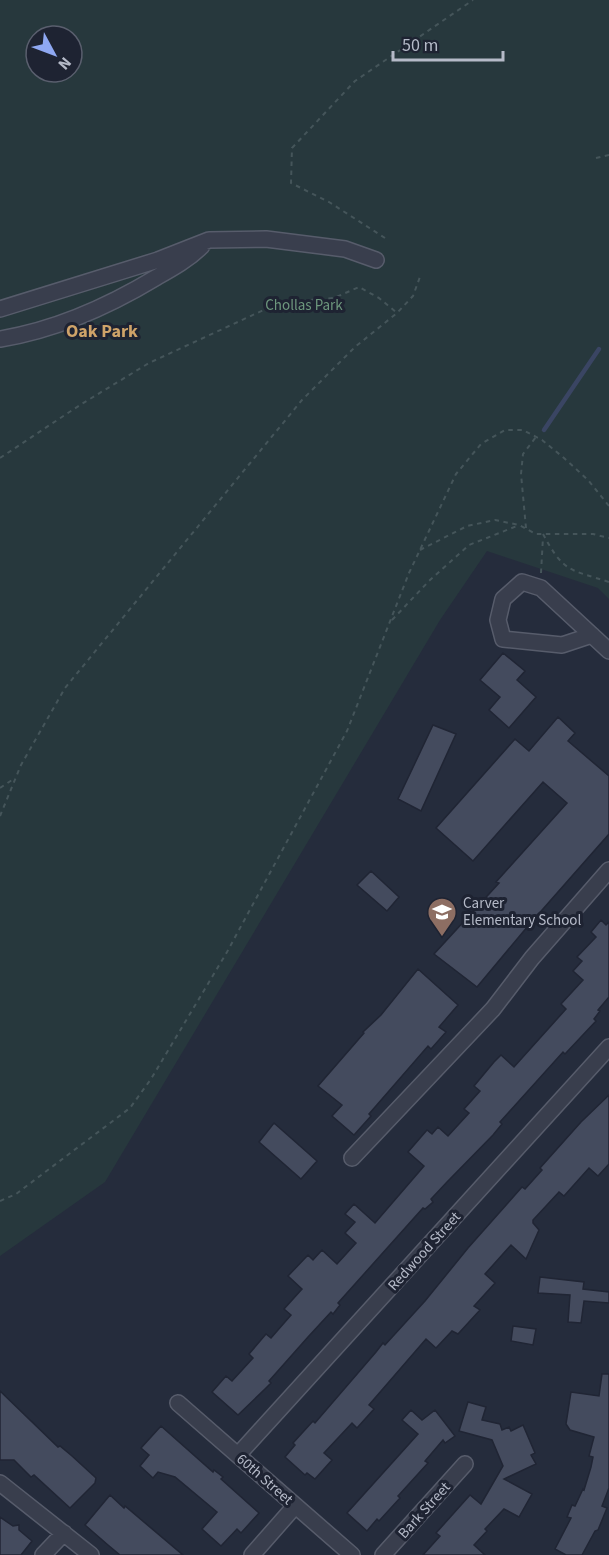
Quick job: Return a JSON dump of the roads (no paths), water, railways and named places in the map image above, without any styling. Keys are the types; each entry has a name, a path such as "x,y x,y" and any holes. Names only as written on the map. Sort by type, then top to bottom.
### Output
{"street":[{"path":"0,309 158,260 209,240 266,239 345,249 376,260"},
{"path":"0,339 78,318 136,290 190,258 209,240"},
{"path":"592,635 562,645 503,639 498,620 503,599 522,582 540,588 592,635 609,651"},
{"path":"352,1158 493,1009 532,958 609,870"},
{"name":"Redwood Street","path":"238,1455 609,1047"},
{"name":"60th Street","path":"178,1403 352,1555"},
{"name":"Bark Street","path":"383,1555 465,1464"},
{"path":"0,1482 91,1555"},
{"path":"252,1555 295,1506"},
{"path":"43,1555 64,1533"}],"waterway":[{"path":"544,430 599,349"}],"place":[{"name":"Carver Elementary School","path":"442,938"}],"district":[{"name":"Oak Park","path":"102,331"}],"park label":[{"name":"Chollas Park","path":"304,305"}]}
